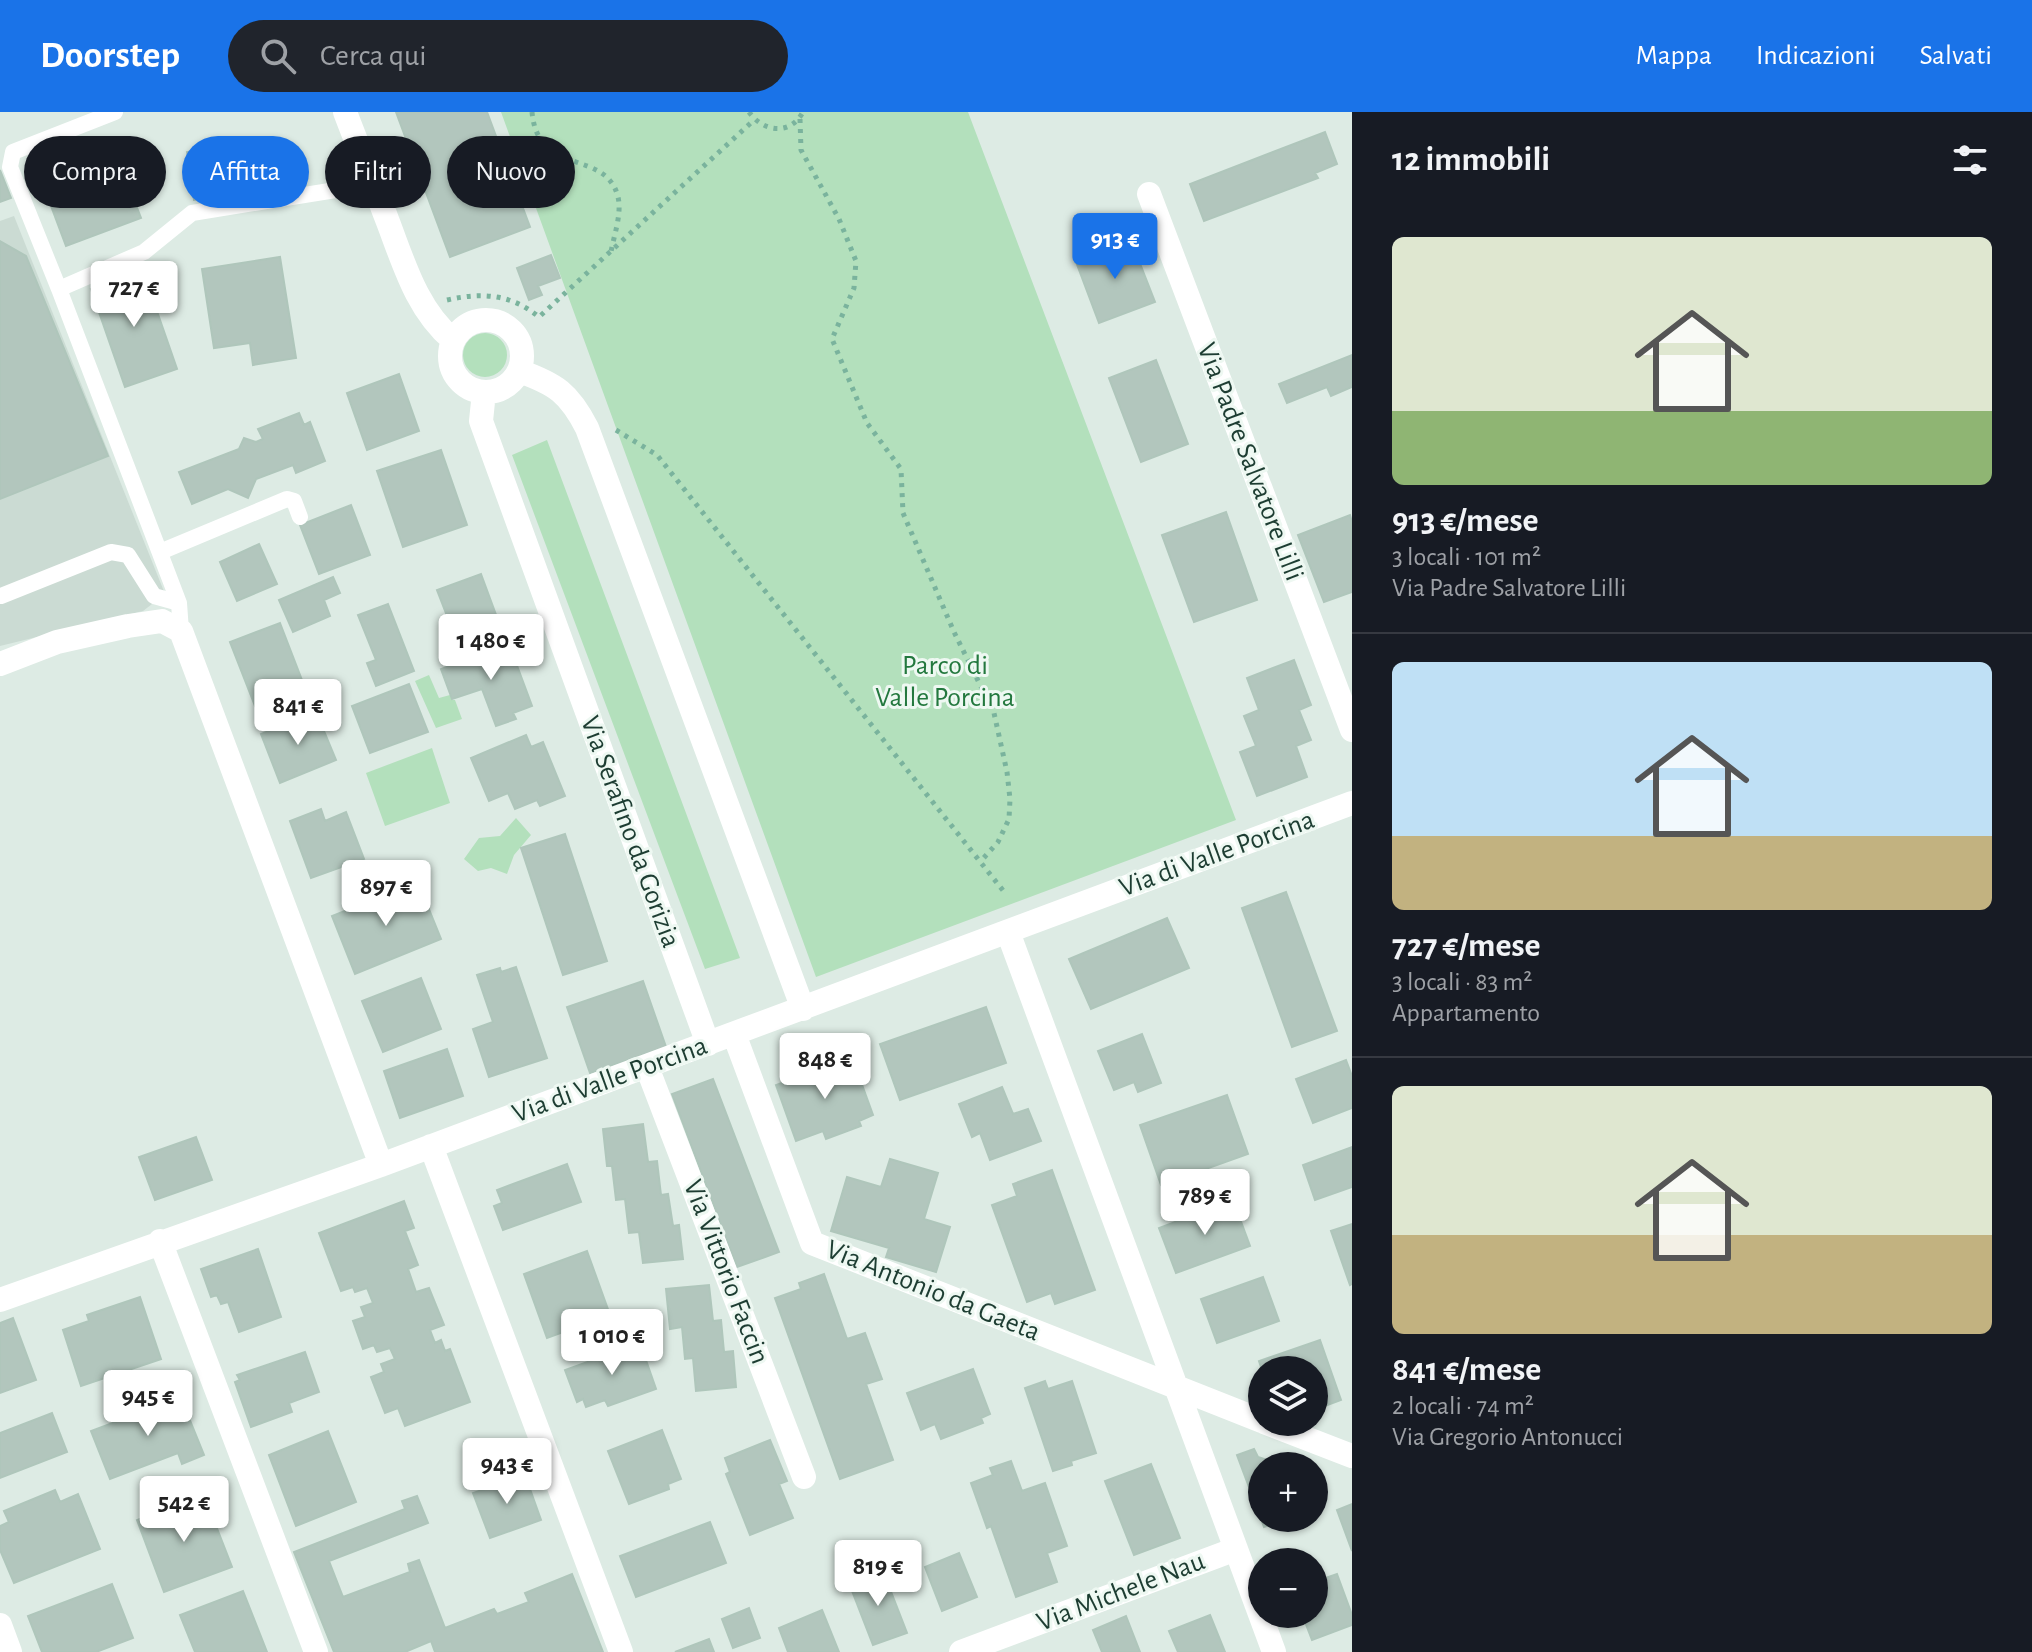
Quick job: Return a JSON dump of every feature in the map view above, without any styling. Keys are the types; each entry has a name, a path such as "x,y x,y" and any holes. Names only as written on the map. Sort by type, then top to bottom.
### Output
{"street":[{"path":"345,112 354,136"},
{"name":"Via Padre Salvatore Lilli","path":"1149,194 1352,730"},
{"path":"383,208 424,307 437,327 453,340"},
{"path":"488,319 502,323 513,331 521,343 523,358 519,371 511,383 498,390 484,392 471,389 459,380 452,368 449,354 453,340 461,328 474,321 488,319"},
{"path":"519,371 559,389 573,402 587,428 803,1009"},
{"name":"Via Serafino da Gorizia","path":"484,392 481,421 708,1044"},
{"path":"0,664 57,642 128,626 162,621 181,631 381,1165"},
{"name":"Via di Valle Porcina","path":"0,1300 381,1165 1352,803"},
{"path":"1008,932 1274,1652"},
{"name":"Via Antonio da Gaeta","path":"734,1034 812,1243 1248,1416"},
{"name":"Via Vittorio Faccin","path":"647,1067 804,1477"},
{"path":"431,1146 621,1652"},
{"path":"160,1241 316,1652"},
{"name":"Via Antonio da Gaeta","path":"1300,1436 1352,1456"},
{"name":"Via Michele Nau","path":"961,1652 1236,1549"},
{"path":"0,1625 10,1652"}],"lane":[{"path":"115,112 13,152 10,167 179,603 181,631"},
{"path":"59,289 144,252 192,213 325,192"},
{"path":"160,552 287,499 294,501 300,517"},
{"path":"1,596 111,552 128,555 154,596 179,603"}],"path":[{"path":"532,112 534,133 544,146 592,167 611,182 618,198 618,220 611,252"},
{"path":"749,112 762,126 782,129 800,119"},
{"path":"803,112 800,119 801,150 839,219 856,261 854,288 832,339 867,423 901,469 903,513 954,632 994,713 1010,799 1009,819 998,842 980,862"},
{"path":"424,307 462,296 492,295 508,298 539,317 754,120"},
{"path":"608,425 657,455 1005,893"}],"shaded area":[{"path":"14,216 165,594 143,611 0,646 0,221"}],"green space":[{"name":"Parco di Valle Porcina","path":"501,112 968,112 1236,820 816,977 536,208 575,208 575,136 510,136"},
{"path":"485,333 501,339 507,355 501,371 485,377 469,371 463,355 469,339"},
{"path":"547,440 740,958 705,969 512,455"},
{"path":"429,675 439,698 450,695 455,700 462,719 436,728 415,681"},
{"path":"432,748 450,803 385,826 366,773"},
{"path":"516,818 531,835 514,855 507,874 491,868 478,871 464,859 479,838 500,836"}],"building":[{"path":"396,112 487,112 496,136 447,136 447,208 523,208 530,227 450,257 431,206 431,136 405,136"},
{"path":"1325,132 1337,164 1315,173 1318,178 1204,221 1190,184"},
{"path":"0,170 11,198 0,202"},
{"path":"52,208 137,208 141,218 66,246"},
{"path":"1130,238 1155,302 1099,323 1075,259"},
{"path":"0,241 26,256 108,456 0,499"},
{"path":"551,255 560,278 538,286 542,295 529,300 517,268"},
{"path":"280,257 296,358 253,365 250,343 214,348 202,269"},
{"path":"143,271 177,369 125,387 91,289"},
{"path":"1352,355 1352,387 1331,396 1327,387 1287,403 1279,384"},
{"path":"1156,360 1188,444 1141,462 1109,378"},
{"path":"399,374 419,431 367,450 347,393"},
{"path":"299,413 304,425 310,422 325,461 296,473 293,465 256,479 248,498 228,489 192,504 179,472 239,449 244,438 256,442 263,439 258,429"},
{"path":"441,450 467,525 403,547 377,471"},
{"path":"351,505 370,555 319,574 300,525"},
{"path":"1226,512 1257,600 1194,622 1162,535"},
{"path":"1350,515 1352,592 1324,602 1298,535"},
{"path":"259,544 277,584 237,601 220,562"},
{"path":"481,574 499,623 456,639 437,590"},
{"path":"333,577 340,593 324,600 330,616 293,632 279,600"},
{"path":"388,604 414,671 376,686 367,663 376,660 358,615"},
{"path":"280,623 305,688 255,706 230,642"},
{"path":"509,644 532,706 513,713 516,719 496,726 482,689 452,699 441,669"},
{"path":"1294,660 1311,705 1299,710 1311,740 1296,746 1307,777 1257,796 1240,752 1256,746 1244,716 1259,710 1247,678"},
{"path":"409,684 428,732 370,753 352,706"},
{"path":"316,712 336,760 280,783 261,734"},
{"path":"526,735 531,747 543,742 565,796 540,806 537,800 515,809 508,793 489,801 471,758"},
{"path":"321,809 325,821 346,812 364,859 311,878 290,821"},
{"path":"565,834 607,961 563,975 521,848"},
{"path":"418,882 441,939 355,974 332,916"},
{"path":"1286,892 1337,1031 1292,1047 1242,908"},
{"path":"1167,918 1189,968 1091,1009 1069,959"},
{"path":"516,967 547,1058 489,1077 473,1029 493,1022 477,975"},
{"path":"421,978 441,1029 383,1052 362,1001"},
{"path":"643,981 666,1047 590,1073 567,1007"},
{"path":"986,1007 1006,1063 900,1100 880,1044"},
{"path":"1142,1034 1161,1083 1138,1092 1134,1082 1114,1090 1098,1051"},
{"path":"447,1049 463,1096 400,1118 384,1071"},
{"path":"852,1057 873,1115 859,1121 861,1126 826,1139 823,1131 796,1141 776,1085"},
{"path":"1346,1060 1352,1076 1352,1108 1313,1123 1296,1079"},
{"path":"713,1079 779,1252 737,1267 672,1094"},
{"path":"1002,1087 1013,1114 1028,1109 1041,1141 990,1160 980,1133 972,1137 959,1104"},
{"path":"1227,1095 1248,1154 1161,1185 1140,1125"},
{"path":"643,1124 648,1162 657,1161 661,1195 668,1194 673,1226 679,1225 683,1259 643,1263 639,1232 629,1233 625,1199 616,1200 612,1166 607,1166 603,1129"},
{"path":"196,1137 212,1180 155,1200 139,1157"},
{"path":"1352,1147 1352,1187 1315,1200 1303,1165"},
{"path":"890,1159 938,1173 924,1219 950,1227 936,1272 886,1257 889,1248 831,1231 847,1177 881,1187"},
{"path":"567,1164 581,1202 503,1230 494,1206 502,1203 497,1190"},
{"path":"1052,1170 1095,1290 1055,1304 1051,1293 1027,1302 992,1205 1017,1196 1013,1184"},
{"path":"1233,1200 1250,1246 1176,1273 1159,1228"},
{"path":"404,1201 414,1228 405,1231 418,1265 408,1269 416,1292 429,1288 444,1325 430,1330 435,1343 441,1340 445,1351 450,1349 470,1402 405,1426 398,1408 385,1413 371,1377 384,1372 381,1364 395,1359 390,1348 377,1352 374,1345 363,1349 353,1321 365,1317 361,1307 373,1303 367,1288 355,1292 353,1287 341,1291 319,1233"},
{"path":"1352,1224 1352,1284 1350,1285 1331,1231"},
{"path":"258,1249 281,1317 239,1332 228,1302 221,1304 217,1295 211,1297 201,1269"},
{"path":"587,1251 610,1315 547,1338 524,1274"},
{"path":"824,1274 847,1339 865,1333 882,1379 866,1384 893,1460 840,1479 775,1298 801,1289 799,1283"},
{"path":"1263,1277 1279,1321 1217,1343 1201,1299"},
{"path":"709,1285 713,1321 721,1320 724,1352 733,1351 736,1387 696,1391 693,1358 685,1359 682,1327 670,1329 666,1289"},
{"path":"140,1297 161,1359 81,1386 63,1330 89,1321 87,1315"},
{"path":"13,1318 36,1380 0,1393 0,1323"},
{"path":"1320,1340 1326,1356 1274,1356"},
{"path":"640,1343 656,1389 608,1406 605,1400 586,1407 583,1399 577,1402 565,1370"},
{"path":"305,1352 319,1392 289,1403 292,1412 251,1427 235,1382 240,1380 237,1375"},
{"path":"1328,1363 1341,1400 1328,1405"},
{"path":"973,1369 990,1414 981,1418 983,1423 941,1439 935,1424 921,1430 907,1393"},
{"path":"1045,1381 1048,1389 1072,1381 1096,1453 1053,1471 1025,1388"},
{"path":"178,1391 204,1455 182,1464 178,1453 110,1479 91,1431 158,1406 155,1400"},
{"path":"52,1413 67,1452 0,1478 0,1433"},
{"path":"662,1430 681,1479 668,1484 669,1489 629,1504 608,1451"},
{"path":"328,1431 356,1502 296,1526 269,1455"},
{"path":"770,1440 787,1481 779,1484 793,1518 750,1535 726,1474 730,1472 725,1458"},
{"path":"1254,1449 1256,1452 1248,1452 1248,1484 1237,1455"},
{"path":"1011,1461 1022,1491 1045,1483 1067,1546 1047,1553 1057,1582 1016,1597 991,1526 987,1528 971,1483 993,1475 990,1468"},
{"path":"1151,1464 1180,1538 1134,1555 1105,1481"},
{"path":"525,1475 541,1520 490,1538 473,1493"},
{"path":"55,1490 60,1502 78,1494 100,1549 14,1583 0,1550 0,1526 9,1522 4,1511"},
{"path":"204,1495 232,1567 164,1592 137,1520"},
{"path":"417,1496 428,1523 329,1561 343,1597 410,1572 408,1564 419,1560 445,1628 494,1609 497,1614 529,1602 525,1593 572,1574 603,1652 435,1652 431,1641 405,1652 334,1652 294,1552 405,1509 402,1501"},
{"path":"1352,1504 1352,1551 1337,1510"},
{"path":"710,1522 726,1563 636,1597 620,1556"},
{"path":"959,1553 977,1597 942,1611 925,1567"},
{"path":"883,1571 907,1633 873,1645 849,1583"},
{"path":"1337,1574 1352,1615 1352,1625 1312,1640 1307,1628 1328,1628 1328,1577"},
{"path":"112,1584 133,1638 96,1652 42,1652 28,1616"},
{"path":"243,1591 267,1652 195,1652 180,1615"},
{"path":"749,1608 760,1638 733,1648 722,1619"},
{"path":"822,1610 839,1652 788,1652 779,1628"},
{"path":"1210,1615 1225,1652 1178,1652 1169,1631"},
{"path":"1126,1616 1140,1652 1102,1652 1093,1630"},
{"path":"709,1639 714,1652 675,1652"}]}
